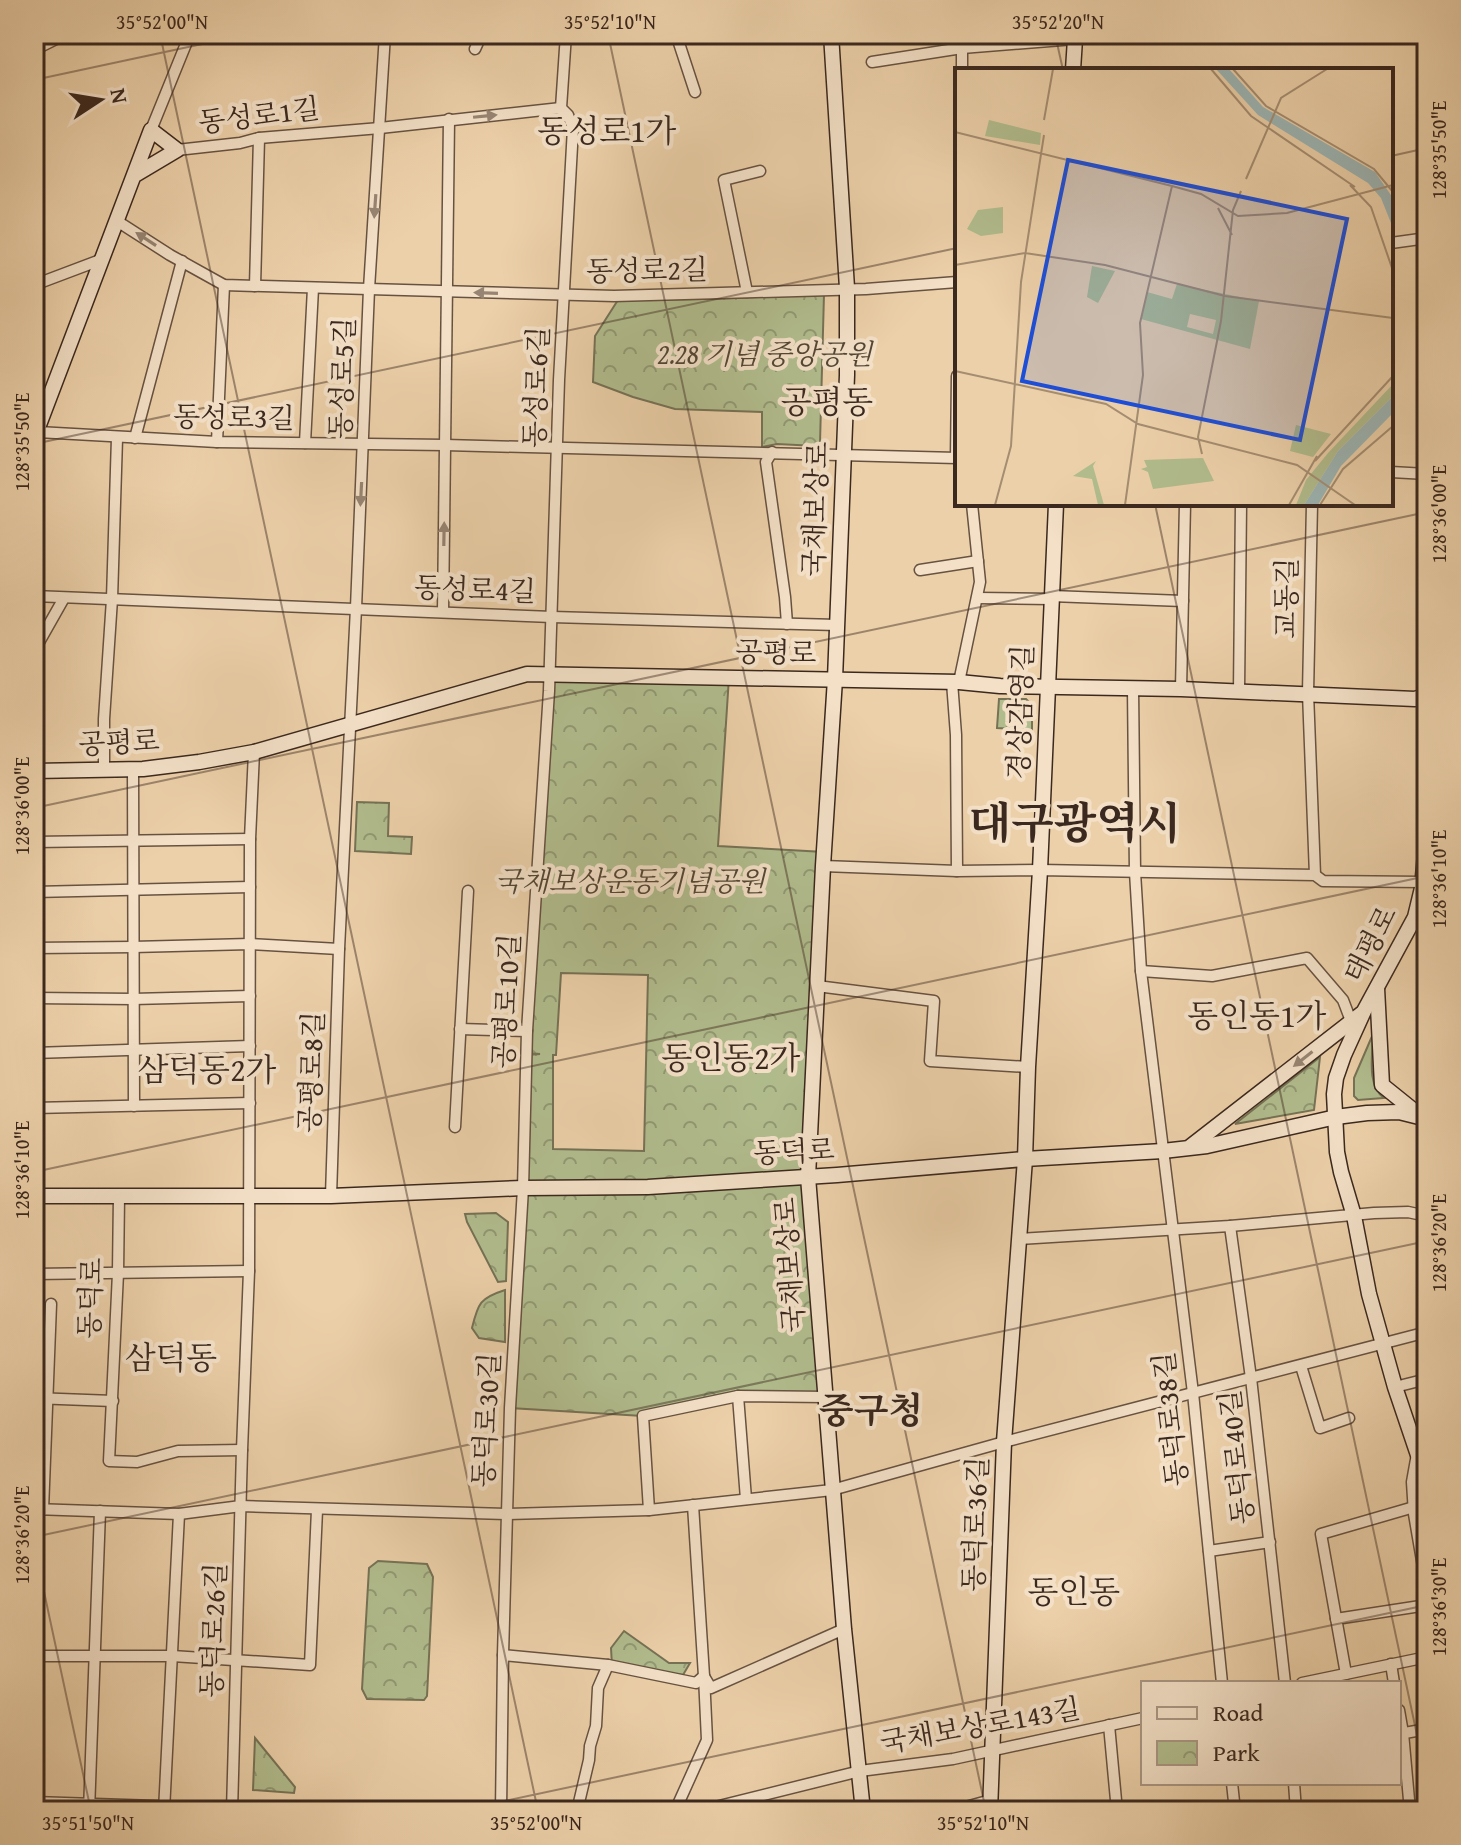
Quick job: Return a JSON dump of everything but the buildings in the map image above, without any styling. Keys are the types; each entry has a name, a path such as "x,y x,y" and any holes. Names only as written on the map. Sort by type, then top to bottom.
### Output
{"main road":[{"name":"국채보상로","path":"831,34 847,288 847,375 835,679 808,1177 844,1629 863,1811"},
{"path":"1073,37 1073,68"},
{"name":"동성로1길","path":"36,435 151,130 177,150"},
{"path":"135,175 177,150"},
{"name":"경상감영길","path":"1025,1159 1056,506"},
{"name":"공평로","path":"34,771 133,770 254,752 527,674 956,682 1415,699 1427,695"},
{"name":"태평로","path":"1427,831 1424,886 1415,917 1364,1011 1344,1055 1334,1094 1337,1152 1354,1216 1369,1294 1395,1387 1427,1473"},
{"path":"1377,987 1382,1085 1424,1118"},
{"path":"1187,1148 1364,1011"},
{"name":"동덕로","path":"34,1196 331,1196 523,1188 648,1187 1163,1151 1207,1146 1367,1113 1399,1112 1424,1118"},
{"name":"동덕로36길","path":"990,1805 1004,1442 1025,1159"}],"street":[{"path":"34,50 66,34"},
{"name":"동성로1길","path":"151,130 190,34"},
{"name":"동성로5길","path":"349,724 369,289 385,34"},
{"path":"475,49 480,38 523,34"},
{"name":"동성로6길","path":"549,673 573,128 568,115 561,108 566,34"},
{"path":"676,34 695,92"},
{"path":"958,34 962,68"},
{"path":"872,62 962,48 1101,34"},
{"path":"380,128 561,108"},
{"path":"443,612 449,119"},
{"name":"동성로1길","path":"177,150 259,138 380,128"},
{"path":"255,286 259,138"},
{"path":"747,292 724,180 760,171"},
{"name":"동성로2길","path":"117,221 224,285 633,296 955,282"},
{"path":"1393,243 1427,238"},
{"path":"34,285 103,259"},
{"path":"135,438 182,261"},
{"path":"217,442 224,285"},
{"path":"305,443 313,288"},
{"name":"동성로3길","path":"36,435 217,442 955,458"},
{"path":"104,769 117,438"},
{"path":"772,452 766,462 787,624"},
{"path":"1393,472 1427,474"},
{"path":"957,871 956,682 980,582 972,506"},
{"path":"1181,689 1185,506"},
{"path":"1239,691 1241,506"},
{"name":"교동길","path":"1308,693 1312,506"},
{"path":"920,570 978,561"},
{"name":"동성로4길","path":"34,596 837,625"},
{"path":"34,651 64,598"},
{"path":"977,598 1183,601"},
{"name":"공평로10길","path":"523,1188 527,1031 549,673"},
{"name":"동덕로38길","path":"1133,688 1135,872 1141,971 1193,1393 1222,1681"},
{"path":"1308,693 1315,875"},
{"name":"공평로8길","path":"331,1196 349,724"},
{"path":"250,1196 250,839 254,752"},
{"path":"133,770 134,1106"},
{"path":"34,842 250,839"},
{"path":"823,866 957,871 1315,875 1323,881 1424,886"},
{"path":"34,892 250,887"},
{"name":"공평로10길","path":"455,1127 468,891"},
{"path":"34,948 250,944 339,949"},
{"path":"1141,971 1212,976 1307,958 1343,1000 1351,1021"},
{"path":"817,986 934,1001 930,1061 1028,1067"},
{"path":"34,998 250,996"},
{"path":"460,1029 527,1031"},
{"path":"34,1053 250,1046"},
{"path":"34,1108 250,1103"},
{"name":"동덕로30길","path":"501,1811 506,1514 523,1188"},
{"name":"동덕로","path":"119,1196 109,1461 137,1462 178,1451 242,1450"},
{"name":"동덕로26길","path":"232,1810 250,1196"},
{"path":"1019,1239 1408,1212 1427,1216"},
{"name":"동덕로40길","path":"1230,1226 1251,1378 1285,1681"},
{"path":"34,1274 249,1271"},
{"path":"51,1304 48,1398 38,1510 179,1514 241,1506 506,1514 649,1510 832,1490 1427,1332"},
{"path":"1301,1366 1320,1428 1349,1418"},
{"path":"1395,1387 1427,1379"},
{"path":"738,1396 746,1499"},
{"path":"649,1510 643,1416 738,1396 825,1397"},
{"path":"34,1398 113,1401"},
{"path":"1417,1451 1412,1482 1427,1590"},
{"path":"675,1811 707,1740 693,1505"},
{"path":"1346,1674 1321,1534 1414,1507"},
{"path":"34,1656 172,1656 310,1665 317,1510"},
{"path":"89,1807 100,1511"},
{"path":"164,1809 179,1514"},
{"path":"1209,1551 1270,1542"},
{"path":"1336,1619 1427,1605"},
{"path":"704,1676 711,1688 844,1629"},
{"path":"503,1655 608,1665 696,1683 704,1676"},
{"path":"1312,1681 1427,1657"},
{"path":"1391,1664 1394,1681"},
{"path":"577,1811 596,1726 598,1688 608,1665"},
{"name":"국채보상로143길","path":"699,1811 860,1771 953,1759 1141,1718"},
{"name":"국채보상로143길","path":"1109,1725 1117,1811"},
{"path":"1410,1811 1401,1734 1427,1729"},
{"path":"1205,1811 1235,1810 1232,1785"},
{"path":"1294,1785 1296,1811"},
{"path":"34,1802 89,1807 307,1811"},
{"path":"951,1811 990,1805"}],"green space":[{"name":"2.28 기념 중앙공원","path":"824,294 820,443 816,446 777,444 762,447 762,412 675,409 593,382 595,336 618,300"},
{"name":"국채보상운동기념공원","path":"549,673 729,677 718,846 824,852 808,1177 825,1397 738,1396 643,1416 510,1408 526,1055 540,1054 526,1053","holes":["561,973 648,975 644,1151 553,1149 553,1055 556,1055"]},
{"path":"999,699 1026,699 1032,705 1032,730 997,728"},
{"path":"357,802 389,803 388,836 412,837 411,854 355,851"},
{"path":"1373,1034 1373,1077 1378,1092 1384,1098 1358,1100 1354,1096 1354,1078"},
{"path":"1320,1057 1314,1110 1235,1124"},
{"path":"496,1213 508,1222 506,1281 498,1282 465,1214"},
{"path":"505,1290 505,1342 479,1338 472,1328 478,1307 485,1299"},
{"path":"378,1561 427,1564 433,1577 427,1696 424,1700 367,1699 362,1689 369,1568"},
{"path":"624,1631 669,1663 690,1663 683,1675 612,1666 611,1648"},
{"path":"255,1738 295,1787 294,1793 253,1790"}],"district":[{"name":"동성로1가","path":"607,131"},
{"name":"공평동","path":"827,402"},
{"name":"대구광역시","path":"1075,823"},
{"name":"동인동1가","path":"1257,1016"},
{"name":"동인동2가","path":"731,1058"},
{"name":"삼덕동2가","path":"207,1070"},
{"name":"삼덕동","path":"171,1358"},
{"name":"중구청","path":"871,1410"},
{"name":"동인동","path":"1074,1592"}]}
